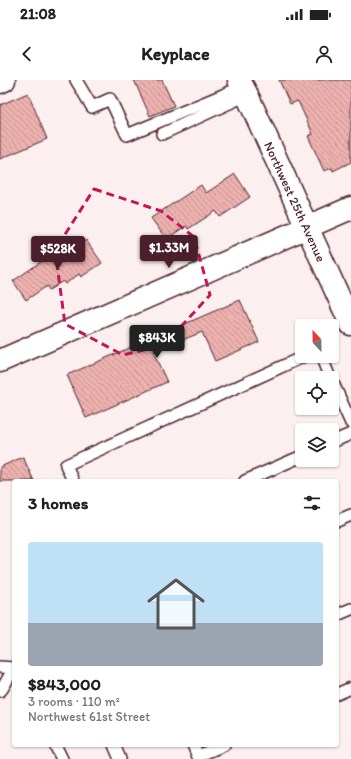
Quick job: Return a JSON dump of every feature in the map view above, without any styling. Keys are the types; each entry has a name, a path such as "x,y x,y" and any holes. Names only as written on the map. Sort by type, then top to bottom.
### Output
{"street":[{"path":"0,82 4,80"},
{"name":"Northwest 25th Avenue","path":"243,87 351,324"},
{"path":"0,361 351,208"}],"lane":[{"path":"76,80 92,107 110,98 127,135 243,87"},
{"path":"162,134 243,87"},
{"path":"72,479 66,465 295,361"},
{"path":"339,396 351,423"},
{"path":"339,439 351,434"},
{"path":"250,479 295,459"},
{"path":"339,520 351,515"},
{"path":"339,614 351,609"},
{"path":"0,667 12,668"},
{"path":"0,690 2,690 12,672"},
{"path":"339,693 351,688"},
{"path":"57,747 62,759"},
{"path":"115,747 120,759"},
{"path":"194,747 199,758 220,747"}],"highlighted area":[{"path":"94,189 161,211 194,237 210,295 164,345 123,355 65,324 55,250"}],"building":[{"path":"134,80 162,80 174,106 150,116"},
{"path":"279,80 351,80 351,162 333,171 332,168 324,171 308,136 313,134 298,101 290,104"},
{"path":"28,93 47,139 0,159 0,105"},
{"path":"235,174 250,197 220,217 216,211 188,229 186,226 166,239 151,218 201,185 206,193"},
{"path":"86,240 102,263 81,277 79,274 65,284 63,281 49,290 47,286 26,300 13,281 48,257 51,260 66,250 68,252"},
{"path":"240,300 259,342 215,361 202,332 153,352 167,382 86,418 67,375"},
{"path":"23,457 33,479 12,479 12,481 0,481 0,467"}]}
